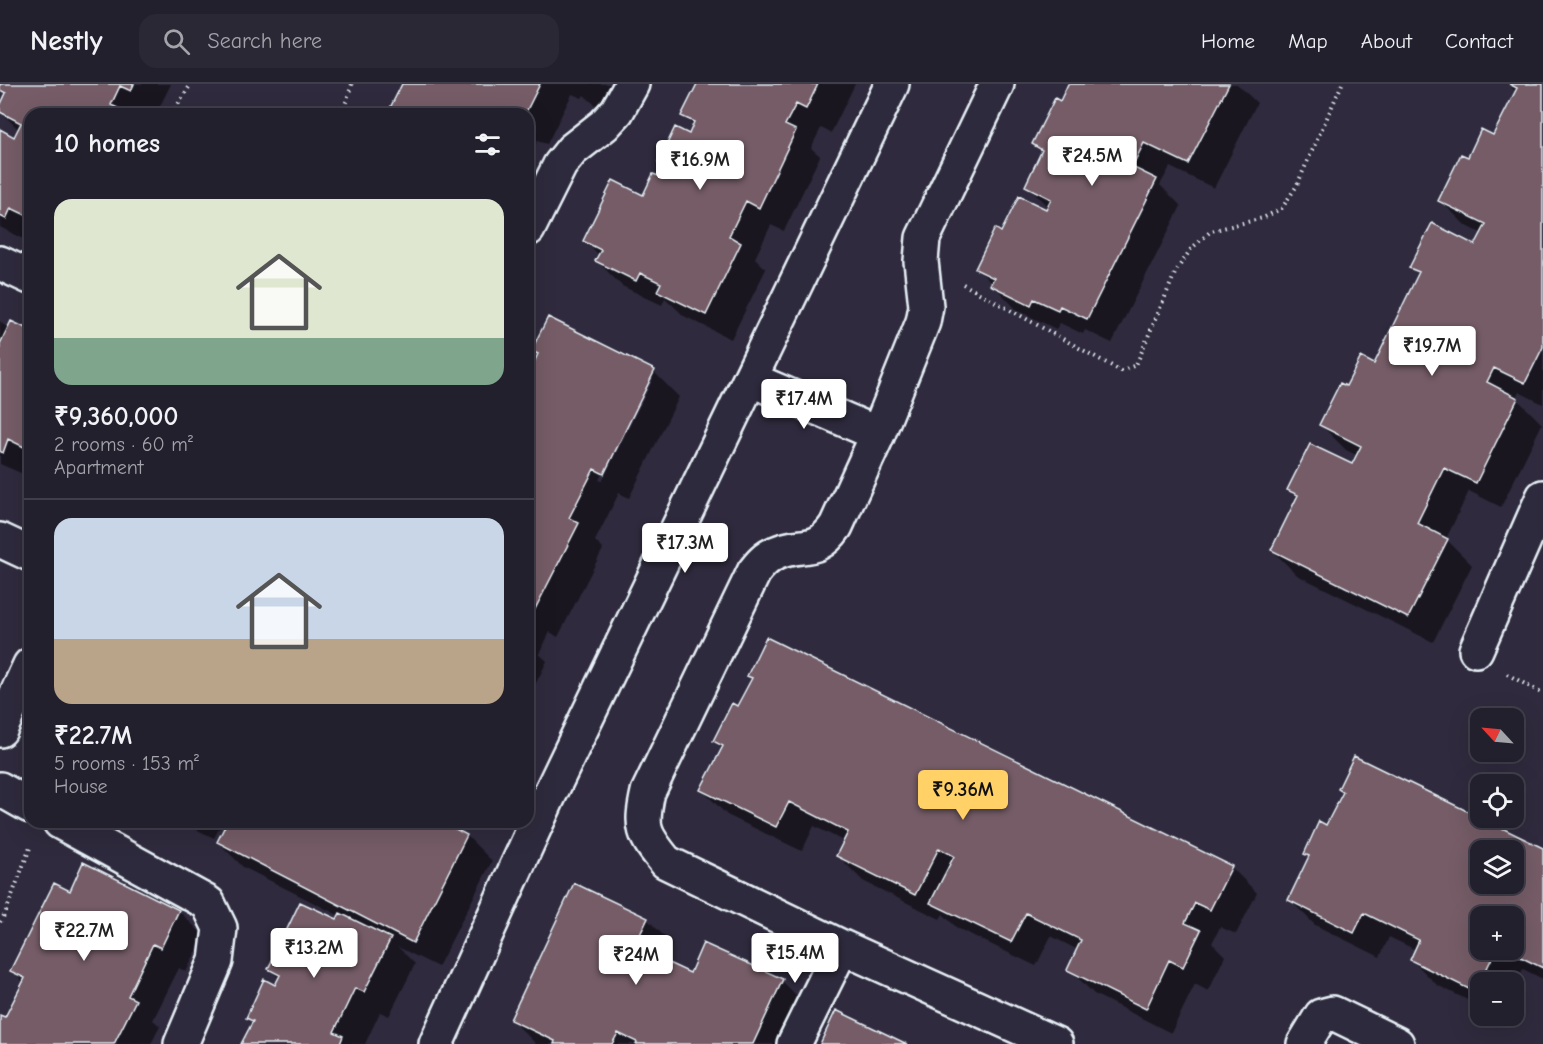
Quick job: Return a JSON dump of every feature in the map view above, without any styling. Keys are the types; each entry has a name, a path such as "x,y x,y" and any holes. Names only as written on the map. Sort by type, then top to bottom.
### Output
{"street":[{"path":"534,217 560,165 572,150 604,125 617,111 632,84"},
{"path":"538,794 750,379 892,84"},
{"path":"998,84 923,238 921,261 926,306 923,322 878,434 836,526 827,539 816,545 776,552 764,560 754,572 648,792 643,816 648,839 666,862 842,947 1056,1044"},
{"path":"0,263 24,274"},
{"path":"750,379 878,434"},
{"path":"1476,650 1543,497"},
{"path":"0,730 24,678"},
{"path":"0,789 24,803"},
{"path":"71,828 208,903 220,928 216,961 181,1044"},
{"path":"436,1044 524,828"},
{"path":"794,1044 842,947"},
{"path":"1305,1044 1321,1016 1333,1013 1396,1044"}],"path":[{"path":"176,108 191,84"},
{"path":"344,108 352,84"},
{"path":"921,261 1121,371 1136,365 1176,271 1191,249 1211,231 1263,218 1282,208 1296,187 1342,84"},
{"path":"0,922 32,843"}],"building":[{"path":"0,84 134,84 131,91 120,86 111,105 118,108 24,108 24,214 11,208 6,219 0,216 0,129 14,137 21,123 0,112 0,106 6,93 0,90"},
{"path":"402,84 540,84 528,108 390,108"},
{"path":"697,84 818,84 806,109 796,104 785,125 796,130 759,208 746,201 729,236 741,243 706,315 657,291 661,283 640,273 636,281 595,261 601,250 583,241 613,180 643,195 653,174 659,176 664,166 658,163 675,127 689,134 694,122 681,116"},
{"path":"1068,84 1229,84 1188,164 1144,143 1132,167 1157,179 1087,319 1060,306 1058,310 1034,299 1031,305 990,285 994,278 975,269 995,228 1001,232 1019,196 1046,209 1051,199 1025,186 1042,150 1032,144 1055,98 1060,101"},
{"path":"1509,84 1543,84 1543,347 1525,383 1494,368 1487,382 1518,398 1476,483 1444,468 1417,523 1448,539 1408,618 1271,550 1298,495 1287,490 1310,444 1352,464 1361,446 1319,425 1340,383 1346,386 1361,357 1374,364 1419,272 1409,268 1432,223 1475,245 1486,224 1438,201 1461,154 1468,157 1481,129 1493,135 1517,88"},
{"path":"548,317 655,370 604,474 594,469 569,518 579,523 534,611 534,362 538,354 534,352 534,345"},
{"path":"11,321 24,327 24,447 8,439 3,453 0,451 0,344"},
{"path":"766,637 1232,866 1210,910 1195,903 1185,923 1201,930 1183,967 1169,960 1146,1009 1067,970 1081,940 1026,913 1011,942 930,903 954,856 939,848 915,895 836,856 848,832 789,802 776,827 700,790 723,746 713,741 732,703 737,706 752,678 747,676"},
{"path":"1354,756 1470,812 1470,828 1502,828 1543,848 1543,968 1524,959 1524,906 1470,906 1470,960 1491,960 1485,972 1470,972 1470,990 1410,960 1419,940 1364,913 1354,933 1288,900 1309,856 1304,854 1319,821 1326,825 1343,792 1338,789"},
{"path":"224,828 454,828 467,835 413,943 217,842"},
{"path":"83,862 179,910 161,948 153,944 128,996 136,1000 114,1044 0,1044 0,1015 5,1017 25,978 10,971 54,883 70,891"},
{"path":"574,883 648,918 634,947 690,973 703,943 783,979 753,1044 636,1044 637,1042 618,1033 612,1044 554,1044 555,1041 510,1020"},
{"path":"300,902 337,919 340,913 391,938 364,992 355,988 334,1032 343,1036 340,1044 241,1044 253,1021 246,1018 264,979 275,985 280,975 268,969"},
{"path":"836,1010 907,1044 820,1044"}]}
